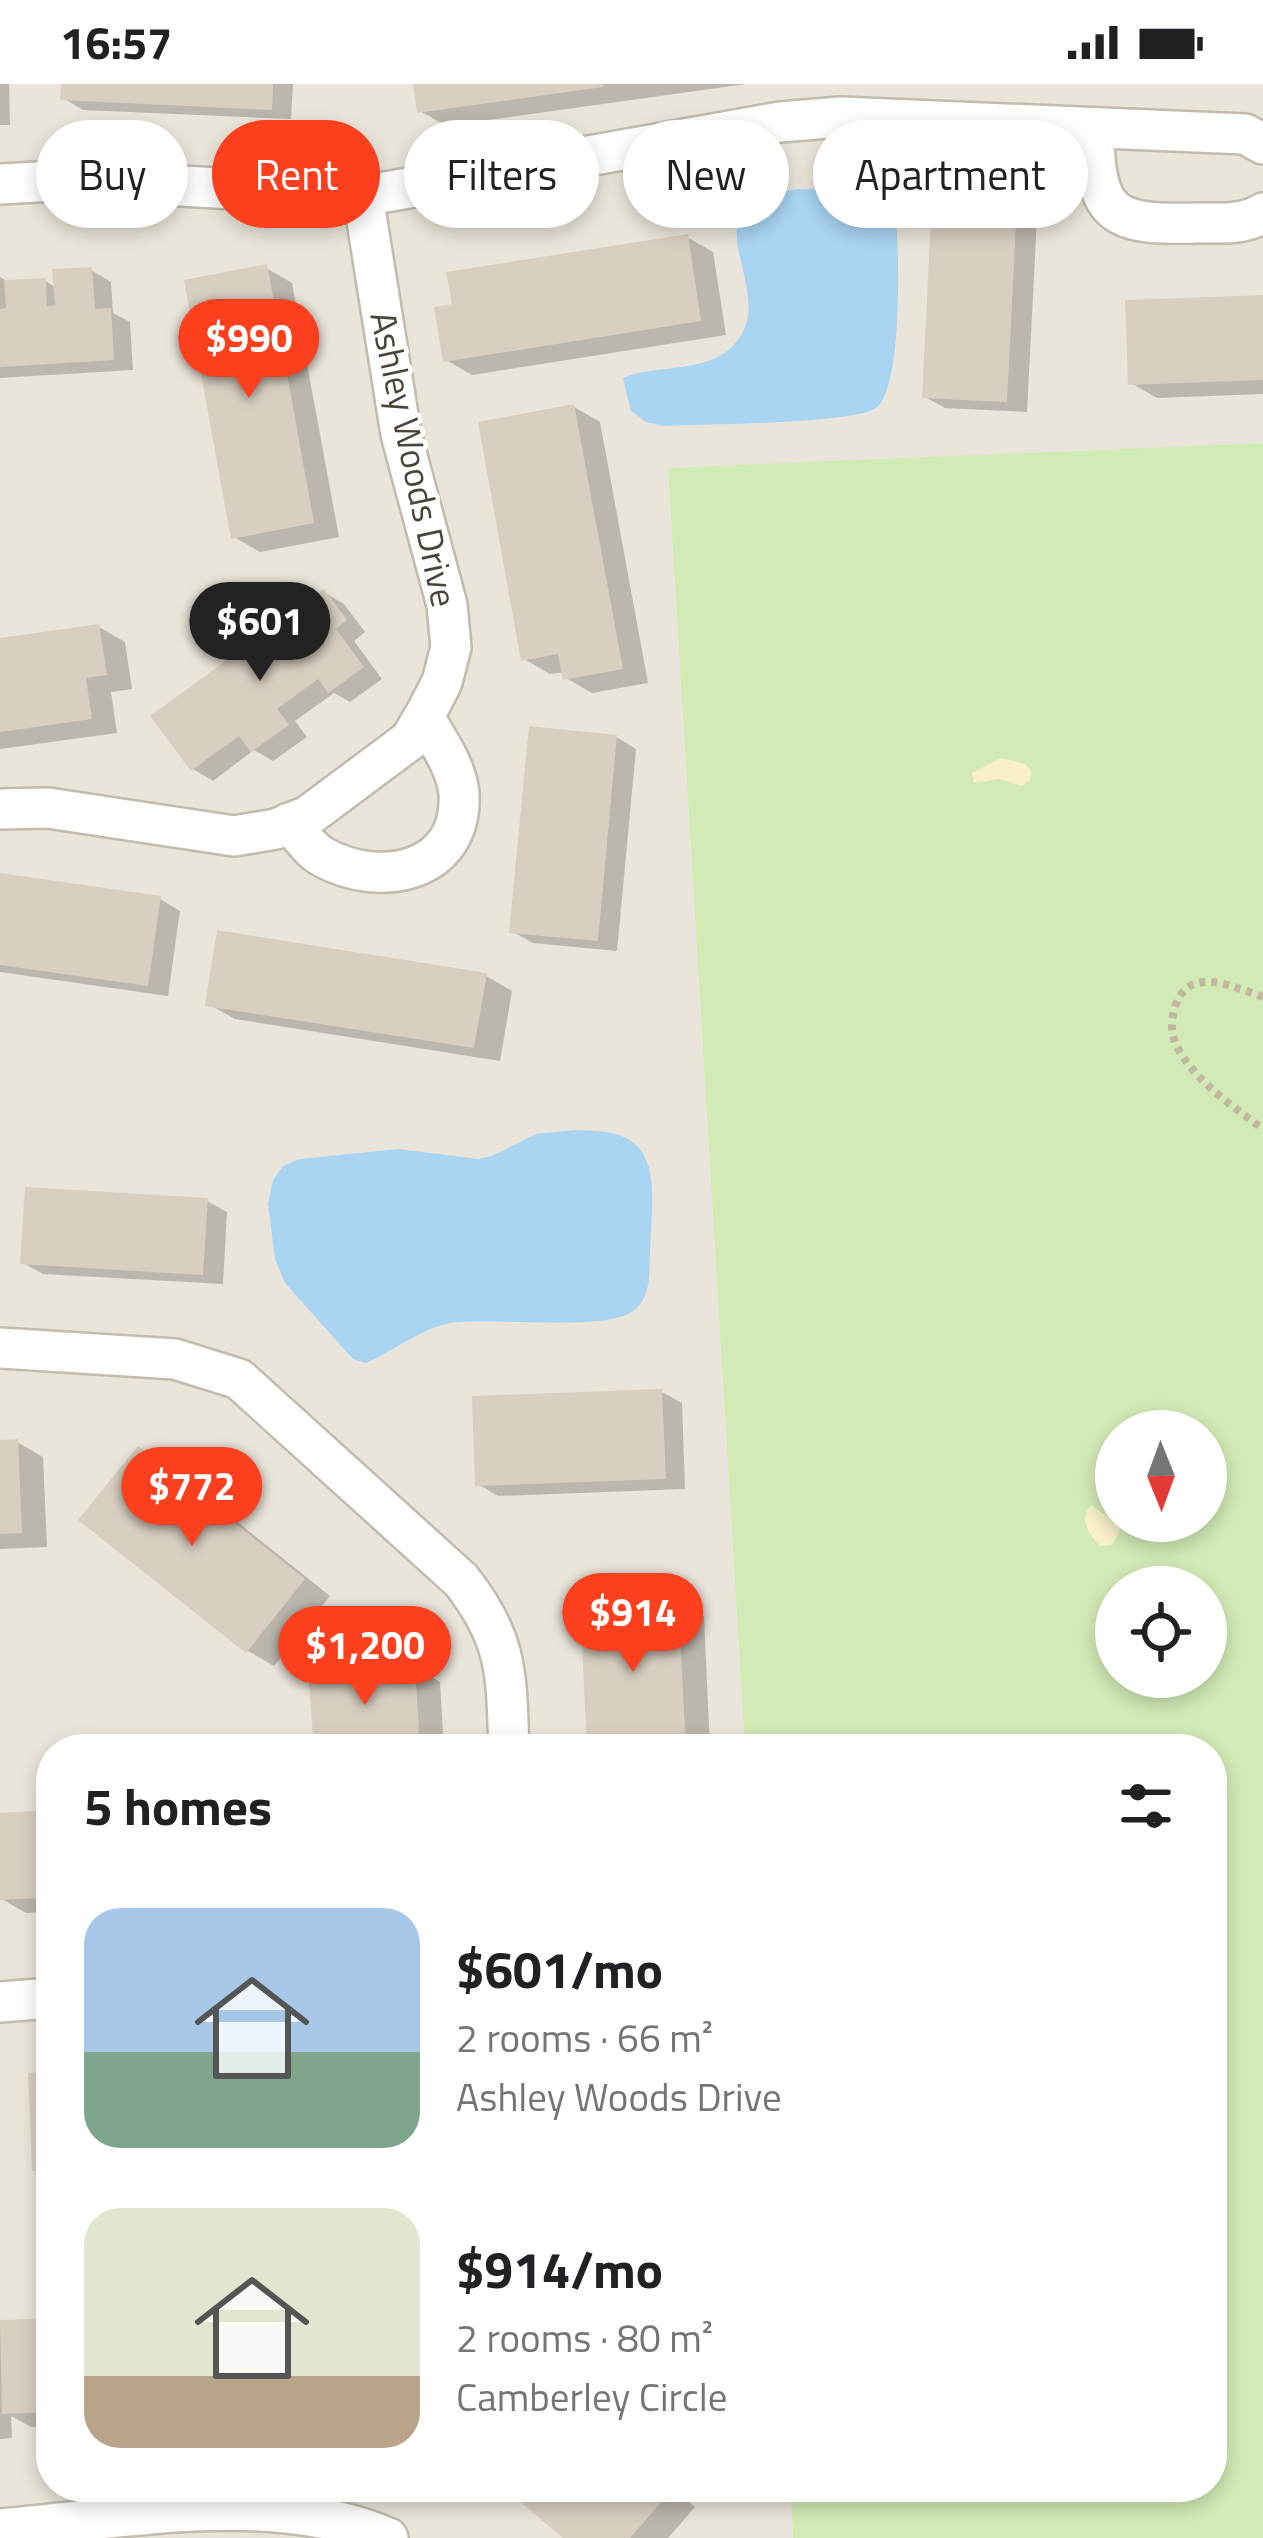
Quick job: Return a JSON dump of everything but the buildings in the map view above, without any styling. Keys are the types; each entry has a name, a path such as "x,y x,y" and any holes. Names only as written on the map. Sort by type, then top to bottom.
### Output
{"street":[{"path":"380,193 780,122 841,117 1246,134 1263,144"},
{"path":"1094,129 1100,182 1110,205 1124,220 1225,223 1252,220 1263,213"},
{"path":"0,184 73,180 212,188"},
{"name":"Ashley Woods Drive","path":"0,809 48,808 234,836 308,816 410,740 442,682 451,647 447,605 401,434 368,228"},
{"path":"290,824 320,855 356,869 394,874 442,853 458,829 459,789 424,717"},
{"path":"0,1348 175,1358 239,1379 461,1580 485,1611 500,1642 508,1734"},
{"path":"0,2002 36,1999"},
{"path":"0,2529 243,2509 295,2511 350,2522 388,2538"}],"path":[{"path":"1263,997 1224,982 1189,986 1179,996 1171,1031 1179,1051 1199,1076 1263,1129"}],"shaded area":[{"path":"0,84 1263,84 1263,443 668,469 744,1734 36,1734 36,2502 791,2502 793,2538 0,2538"}],"green space":[{"path":"1263,443 1263,2538 793,2538 791,2502 1227,2502 1227,1734 744,1734 668,468"}],"sand":[{"path":"1001,758 1025,764 1032,772 1029,781 1022,786 1000,779 974,783 972,773"},
{"path":"1091,1505 1095,1508 1095,1540 1089,1532 1085,1516"}],"water":[{"path":"813,189 813,228 897,228 895,348 885,396 876,408 838,417 663,426 646,422 631,411 623,378 699,364 726,352 737,341 747,319 748,296 737,228 789,228 789,191"},
{"path":"575,1130 630,1140 649,1168 649,1275 644,1299 633,1311 598,1321 450,1323 366,1363 353,1359 285,1283 275,1259 268,1204 273,1180 283,1166 300,1159 398,1149 478,1159 536,1134"}]}
